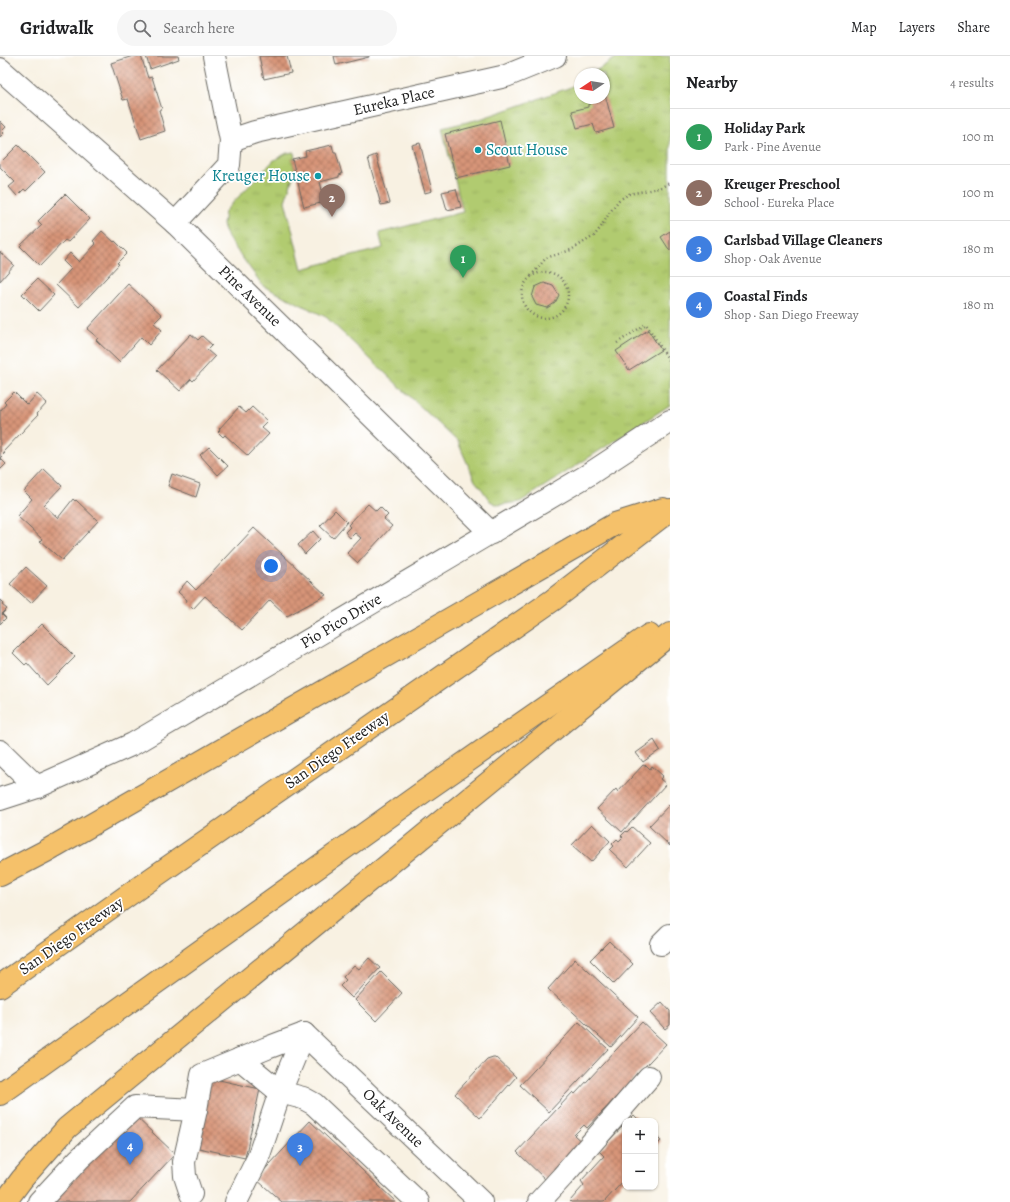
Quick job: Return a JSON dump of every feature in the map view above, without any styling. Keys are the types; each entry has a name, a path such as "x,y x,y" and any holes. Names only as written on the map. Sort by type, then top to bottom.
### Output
{"highway":[{"path":"0,875 46,851 615,524 670,509"},
{"name":"San Diego Freeway","path":"0,986 157,874 554,600 670,509"},
{"path":"0,1094 426,790 670,620"},
{"path":"5,1202 22,1178 67,1128 670,634"}],"street":[{"path":"175,223 229,165 230,140 214,56"},
{"name":"Eureka Place","path":"230,140 255,132 506,76 555,56"},
{"name":"Pine Avenue","path":"0,69 175,223 491,533"},
{"name":"Pio Pico Drive","path":"0,799 37,787 133,744 588,475 670,421"},
{"path":"0,752 37,787"},
{"path":"191,1194 185,1176 184,1162 196,1110 202,1075 304,1034"},
{"path":"236,1202 258,1158 280,1092 304,1034"},
{"name":"Oak Avenue","path":"304,1034 471,1199"},
{"path":"240,1059 280,1092 303,1098 314,1104 418,1202"},
{"path":"540,1202 649,1077"},
{"path":"39,1202 79,1159 135,1107 196,1110"}],"path":[{"path":"531,276 539,272 554,273 561,277 566,284 568,299 566,306 555,317 547,319 540,318 532,315 527,310 521,296 522,288 526,281 546,258 570,250 594,236 619,200 629,194 659,188 670,183"},
{"path":"617,343 646,324 670,362"}],"green space":[{"path":"619,56 670,56 670,405 520,502 498,505 490,501 475,481 458,442 326,317 263,286 228,238 223,225 225,211 274,160 287,153 294,152 295,158 292,159 295,171 285,201 302,269 383,248 379,233 463,212 442,128 480,119 574,85 574,104 610,104 610,68 600,68"}],"building":[{"path":"133,56 141,56 148,78 152,77 162,109 159,110 165,131 141,139 128,99 123,100 111,63"},
{"path":"146,56 178,56 179,59 150,69"},
{"path":"259,56 287,56 291,73 264,79"},
{"path":"334,56 369,56 369,57 336,65"},
{"path":"588,104 608,104 614,128 596,133 593,124 577,128 572,111 588,107"},
{"name":"Scout House","path":"500,120 510,165 456,178 445,134"},
{"path":"0,121 6,127 2,131 4,133 0,137"},
{"path":"420,143 432,191 425,193 412,145"},
{"path":"18,145 45,172 26,191 24,189 17,196 9,187 15,182 0,167 0,163"},
{"name":"Kreuger House","path":"332,145 342,174 339,175 339,177 320,182 325,202 304,207 292,159 306,156 305,151"},
{"path":"376,155 390,203 381,205 368,158"},
{"path":"456,189 461,207 447,210 442,192"},
{"path":"65,194 90,219 68,242 65,240 40,266 20,246 42,225 38,221"},
{"path":"102,231 127,253 117,263 119,264 79,307 56,285 71,269 63,261 70,253 79,262 96,244 93,241"},
{"path":"670,231 670,251 661,237"},
{"path":"0,252 14,265 0,281"},
{"path":"37,279 54,295 39,311 22,294"},
{"path":"544,283 553,286 559,295 555,303 547,308 536,305 532,297 535,287"},
{"path":"128,284 162,315 154,323 162,330 149,345 141,337 119,362 96,340 98,338 87,329"},
{"path":"648,330 661,350 629,370 616,351"},
{"path":"191,334 198,340 202,336 212,345 207,350 215,357 193,381 191,379 180,391 157,370"},
{"path":"14,392 27,405 37,394 47,403 37,414 38,415 3,452 5,453 0,458 0,411 6,404 4,402"},
{"path":"239,407 246,413 252,407 267,421 261,427 269,434 248,456 225,435 223,437 218,432"},
{"path":"209,447 228,466 218,475 200,455"},
{"path":"0,458 6,464 0,470"},
{"path":"44,469 62,486 44,505 58,518 73,499 75,501 76,500 98,521 62,560 40,541 42,539 17,516 32,499 24,491"},
{"path":"172,474 200,484 196,497 168,486"},
{"path":"368,504 376,511 380,507 388,515 384,519 392,526 358,563 347,553 361,538 355,533 350,538 345,532 350,527 348,525"},
{"path":"335,510 347,522 333,538 320,526"},
{"path":"254,528 326,595 287,616 270,600 242,630 205,596 193,609 186,602 187,600 178,592 187,581 196,590"},
{"path":"313,531 320,539 305,554 298,545"},
{"path":"26,567 47,586 31,603 10,584"},
{"path":"0,599 4,603 2,605 7,609 2,614 6,618 0,624"},
{"path":"42,624 75,657 47,685 27,663 25,665 13,653"},
{"path":"654,740 660,750 643,762 636,753"},
{"path":"643,765 646,765 650,769 652,766 663,776 660,779 666,784 622,832 597,809 616,789 618,792"},
{"path":"670,804 670,846 649,826"},
{"path":"592,824 610,841 591,862 572,845"},
{"path":"632,827 650,843 628,867 610,850 614,846 612,844 617,839 619,841 623,837 621,836"},
{"path":"609,941 633,964 614,984 590,960"},
{"path":"369,958 380,968 352,998 340,986 346,980 343,977 354,965 359,969"},
{"path":"575,959 638,1017 611,1047 548,989"},
{"path":"381,972 402,993 376,1021 355,1000"},
{"path":"662,1002 670,1011 670,1025 665,1029 650,1013"},
{"path":"579,1022 608,1049 549,1112 520,1085"},
{"path":"642,1022 666,1044 587,1128 584,1125 574,1135 585,1145 549,1183 517,1152 573,1092 575,1094"},
{"path":"495,1057 516,1077 480,1118 455,1094 487,1059"},
{"path":"210,1078 260,1089 245,1158 194,1147"},
{"path":"134,1115 175,1154 130,1202 52,1202"},
{"path":"310,1121 396,1202 282,1202 256,1179"},
{"path":"622,1127 622,1182 604,1202 571,1202 570,1201 584,1185 581,1181 604,1156 599,1151"}],"place":[{"name":"Scout House","path":"478,150"},
{"name":"Kreuger House","path":"318,176"},
{"name":"Kreuger Preschool","path":"332,217"},
{"name":"Holiday Park","path":"463,278"},
{"name":"Coastal Finds","path":"130,1165"},
{"name":"Carlsbad Village Cleaners","path":"300,1166"}]}
